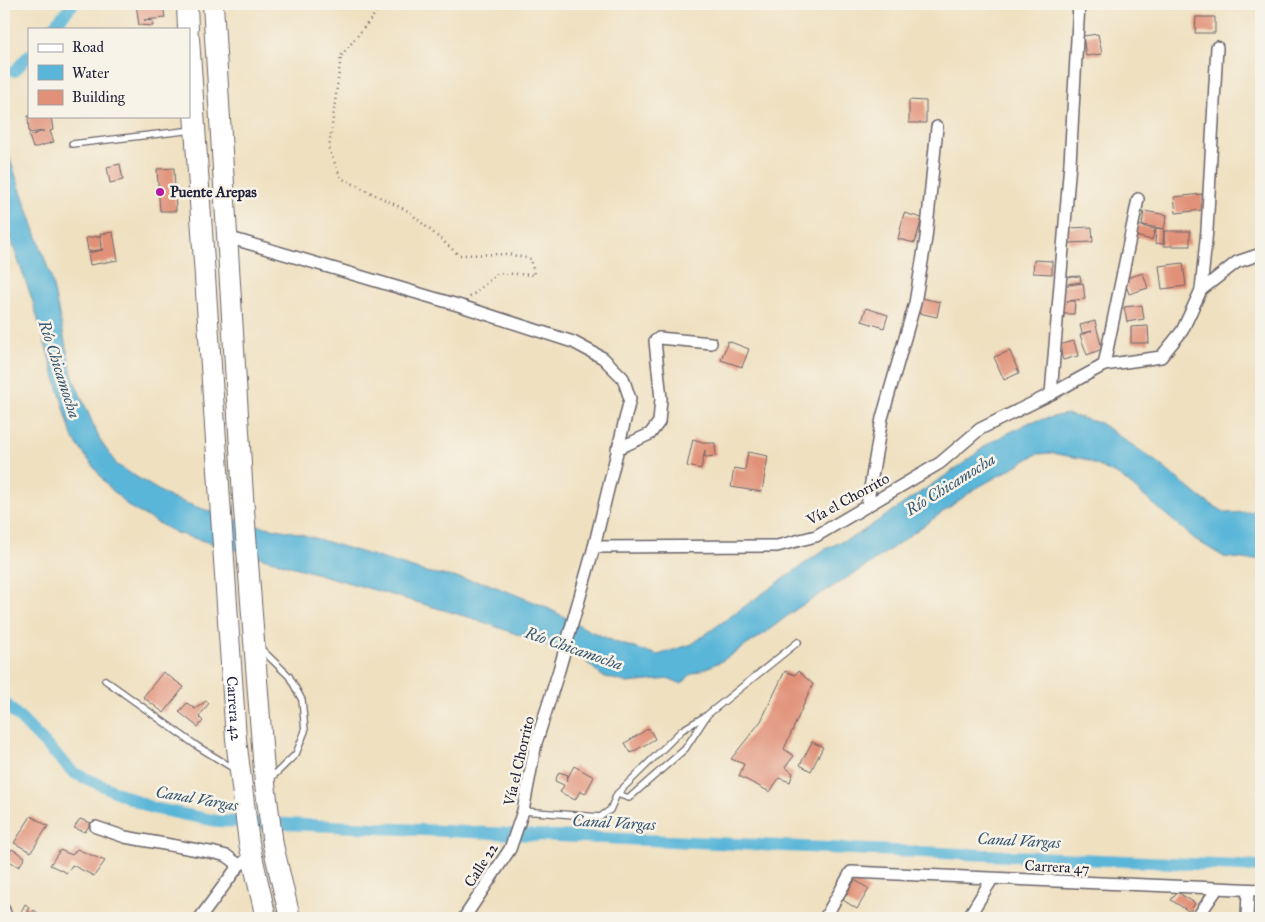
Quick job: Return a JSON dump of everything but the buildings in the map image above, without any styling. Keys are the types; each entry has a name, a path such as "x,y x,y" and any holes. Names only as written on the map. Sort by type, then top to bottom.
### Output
{"highway":[{"path":"187,4 188,28"},
{"name":"Carrera 42","path":"213,4 244,497 265,784 273,845 290,918"},
{"name":"Carrera 42","path":"190,53 224,571 247,855 266,918"}],"street":[{"path":"1051,394 1070,164 1079,4"},
{"path":"1201,290 1208,230 1217,47"},
{"path":"867,506 882,418 915,304 926,238 937,127"},
{"path":"1104,365 1138,199"},
{"path":"227,237 461,306 573,342 603,358 623,378 630,400 594,547"},
{"name":"Vía el Chorrito","path":"518,824 523,810 536,743 594,547 777,546 816,536 940,463 980,429 1104,365 1161,357 1182,331 1201,290 1236,262 1261,254"},
{"path":"617,449 650,434 659,422 660,399 654,341 658,338 711,343"},
{"name":"Calle 22","path":"464,918 510,849 518,824"},
{"path":"96,827 125,837 227,856 247,855"},
{"path":"200,918 247,855"},
{"name":"Carrera 47","path":"825,918 851,872 1261,890"},
{"path":"968,918 992,879"},
{"path":"1197,918 1217,889"},
{"path":"1248,890 1248,918"},
{"path":"4,910 6,918"}],"lane":[{"path":"72,144 195,129"},
{"path":"523,810 600,817 610,810 617,794 682,730 707,715 798,642"},
{"path":"255,643 289,676 302,700 305,731 296,754 265,784"},
{"path":"105,680 197,746 240,773"},
{"path":"617,794 629,798 685,749 707,715"}],"path":[{"path":"384,4 340,56 329,149 341,178 408,211 459,255 508,254 531,259 534,275 498,273 461,306"}],"water":[{"name":"Río Chicamocha","path":"4,142 51,277 73,378 100,440 117,465 171,498 203,509 249,524 298,533 426,572 486,583 544,606 590,631 618,643 658,655 692,644 825,549 857,535 964,463 989,443 1030,422 1066,414 1100,423 1154,460 1204,500 1226,513 1250,512 1261,507 1261,558 1251,560 1224,557 1196,540 1120,476 1084,459 1052,453 1037,454 975,489 871,563 798,608 758,638 720,662 690,675 682,684 670,679 628,683 602,676 582,658 475,619 176,533 129,507 107,485 73,439 32,299 4,221"}],"waterway":[{"name":"Canal Vargas","path":"52,28 73,4"},
{"name":"Canal Vargas","path":"15,71 28,56"},
{"name":"Canal Vargas","path":"4,702 74,773 152,808 217,821 1261,867"}],"place":[{"name":"Puente Arepas","path":"160,192"}]}
